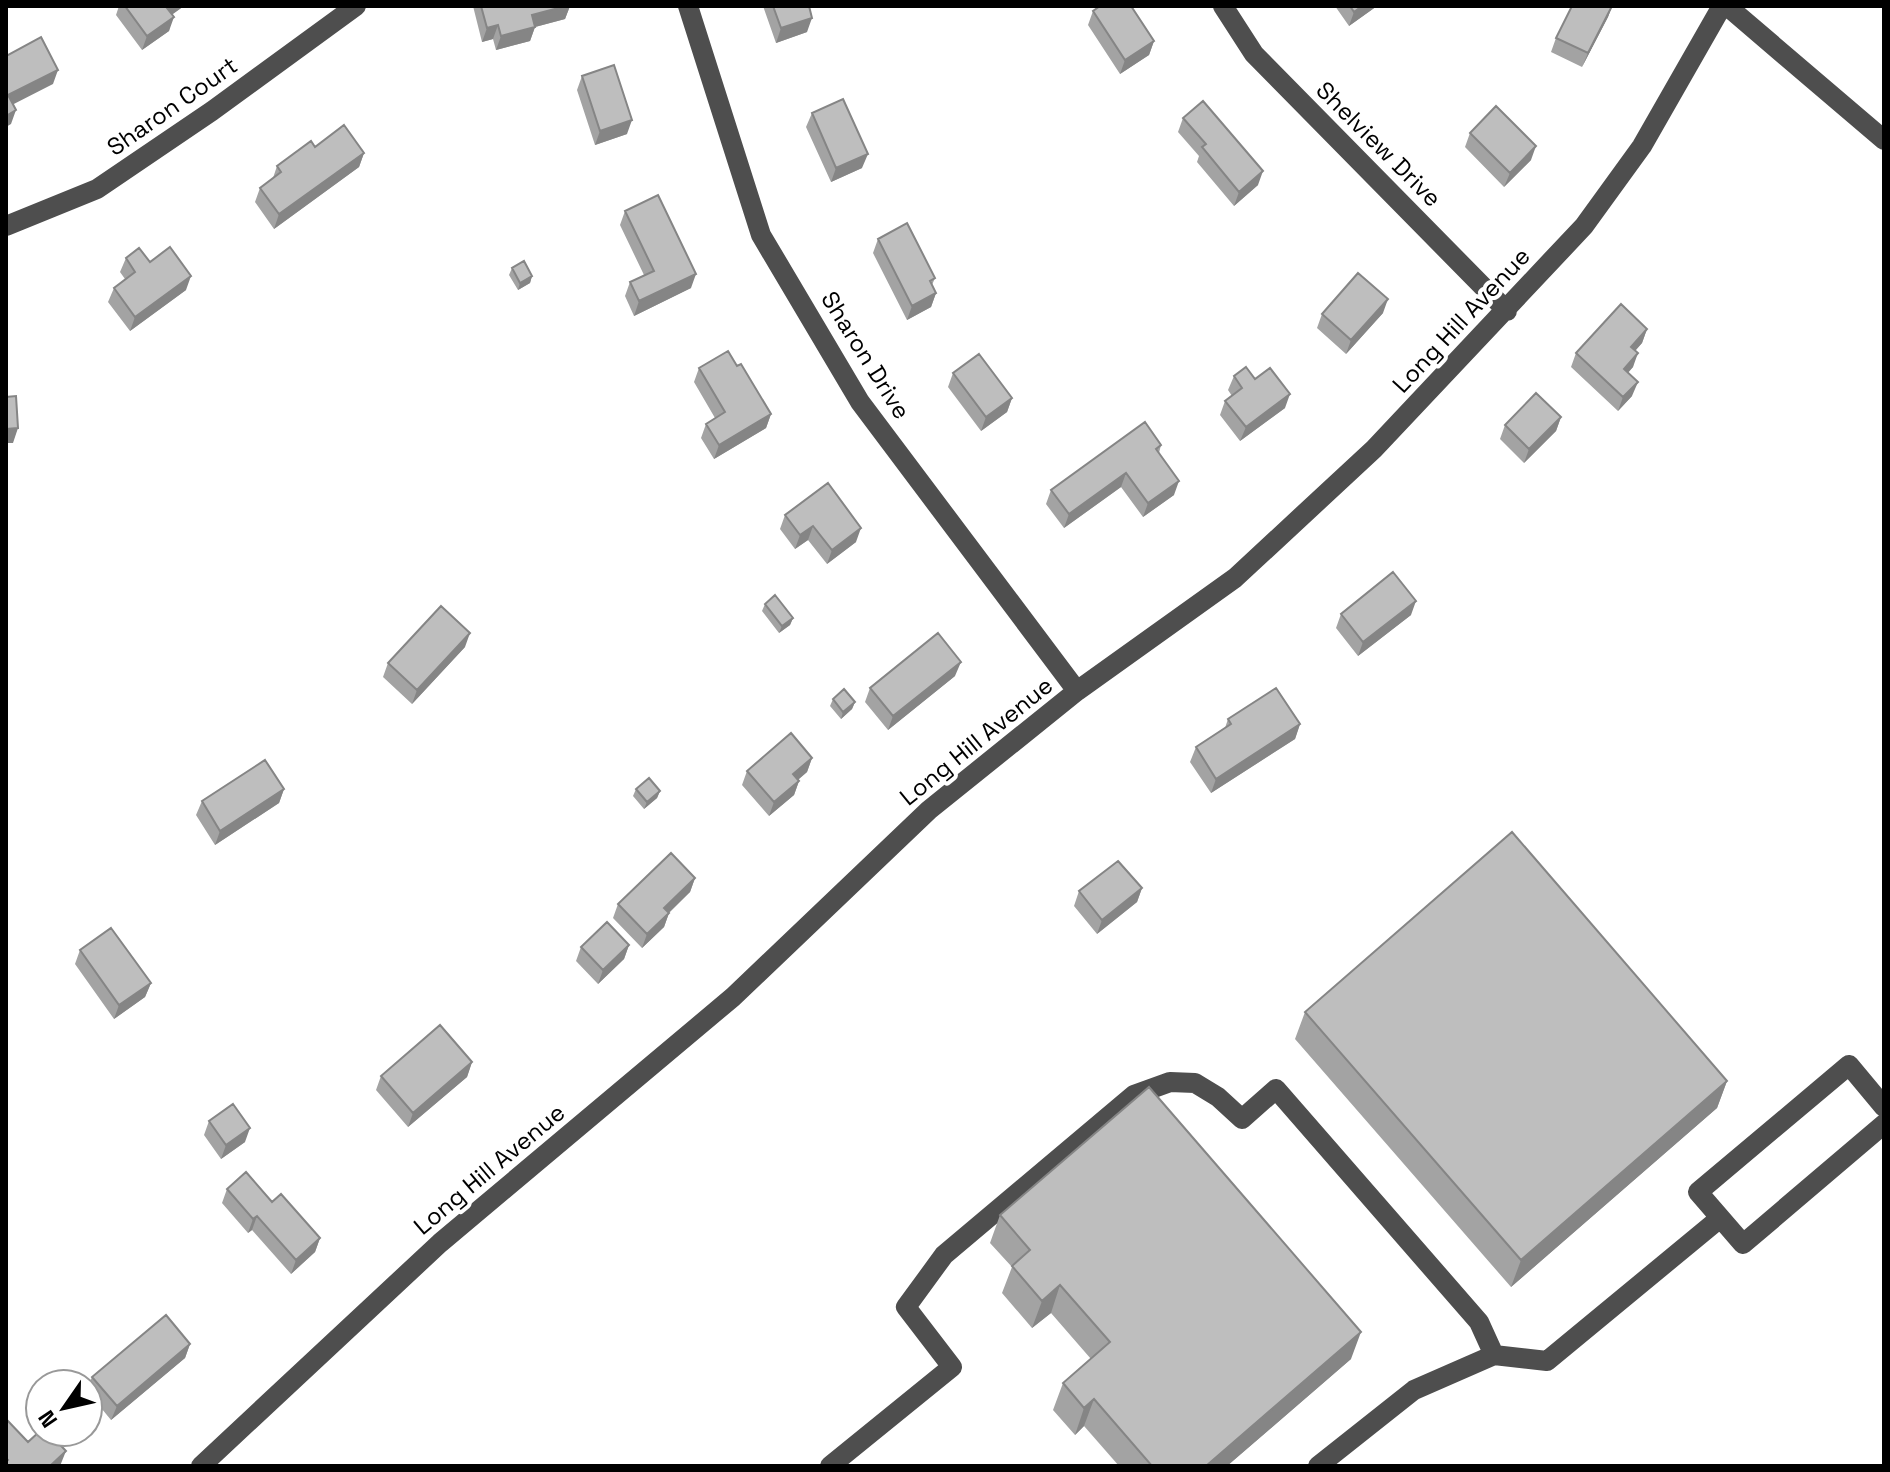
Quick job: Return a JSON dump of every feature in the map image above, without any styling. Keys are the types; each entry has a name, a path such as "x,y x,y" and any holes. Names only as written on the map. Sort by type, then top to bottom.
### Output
{"street":[{"name":"Sharon Court","path":"6,226 97,189 212,111 356,6"},
{"name":"Sharon Drive","path":"688,6 761,235 860,402 1077,691"},
{"name":"Shelview Drive","path":"1223,6 1254,54 1507,311"},
{"name":"Long Hill Avenue","path":"201,1466 440,1243 733,997 929,810 1077,691 1235,578 1374,449 1584,226 1642,146 1725,6"},
{"path":"1725,6 1884,140"},
{"path":"1884,1107 1849,1065 1698,1192 1743,1244 1884,1124"},
{"path":"830,1466 952,1367 906,1307 944,1255 1113,1109 1151,1086 1170,1082 1195,1083 1206,1088 1242,1119 1276,1089 1479,1322 1494,1355"},
{"path":"1318,1466 1414,1390 1494,1355 1547,1361 1719,1219"}],"building":[{"path":"125,6 169,6 167,8 174,17 147,36"},
{"path":"481,6 566,6 532,15 535,27 501,36 498,25 487,28"},
{"path":"773,6 809,6 812,18 781,28"},
{"path":"1100,6 1131,6 1154,41 1125,60 1093,11"},
{"path":"1572,6 1612,6 1588,53 1556,38"},
{"path":"41,37 58,70 8,95 16,110 6,116 6,56"},
{"path":"614,65 632,120 600,131 582,76"},
{"path":"843,99 868,154 836,168 812,113"},
{"path":"1203,101 1263,171 1239,192 1202,147 1206,144 1183,118"},
{"path":"1496,106 1536,146 1510,173 1470,133"},
{"path":"344,125 364,153 279,214 260,188 281,172 277,166 311,141 315,147"},
{"path":"658,195 696,274 639,301 630,282 654,271 625,211"},
{"path":"907,223 935,278 930,281 936,293 912,306 878,239"},
{"path":"170,247 191,276 135,317 114,288 135,272 126,258 139,248 150,262"},
{"path":"524,261 532,276 520,283 512,268"},
{"path":"1358,273 1388,299 1351,340 1322,314"},
{"path":"1621,304 1647,329 1631,347 1638,353 1624,369 1638,382 1623,397 1576,353"},
{"path":"728,351 737,366 741,364 771,414 719,445 706,424 725,412 699,368"},
{"path":"979,354 1012,398 986,417 953,373"},
{"path":"1246,367 1255,379 1270,368 1290,394 1246,427 1225,401 1242,388 1234,376"},
{"path":"1536,393 1561,417 1529,449 1505,425"},
{"path":"16,396 18,428 6,429 6,397"},
{"path":"1145,422 1161,445 1156,449 1179,481 1148,503 1126,473 1069,514 1051,490"},
{"path":"828,483 861,528 832,550 813,526 800,535 785,515"},
{"path":"1393,572 1416,601 1363,642 1341,614"},
{"path":"775,595 793,618 782,626 765,604"},
{"path":"441,606 470,633 417,690 388,663"},
{"path":"938,633 961,662 893,716 870,688"},
{"path":"1276,688 1300,724 1216,779 1196,747 1231,724 1228,719"},
{"path":"844,689 855,702 843,712 833,699"},
{"path":"791,733 812,758 793,774 799,781 774,802 747,771"},
{"path":"265,760 284,789 220,831 202,801"},
{"path":"649,778 660,791 647,802 636,789"},
{"path":"1512,832 1727,1081 1521,1260 1305,1012"},
{"path":"671,853 695,878 664,908 669,913 647,934 618,904"},
{"path":"1118,861 1142,888 1102,920 1079,891"},
{"path":"607,922 629,945 603,970 581,947"},
{"path":"111,928 151,983 119,1005 80,950"},
{"path":"440,1025 472,1062 413,1113 381,1076"},
{"path":"1149,1087 1361,1332 1206,1466 1152,1466 1094,1399 1084,1408 1063,1383 1110,1342 1060,1285 1042,1301 1012,1266 1030,1250 1000,1215"},
{"path":"233,1104 250,1128 226,1145 209,1121"},
{"path":"246,1172 272,1202 281,1194 320,1238 296,1260 257,1216 253,1219 227,1189"},
{"path":"166,1315 190,1344 117,1406 104,1391 103,1368"},
{"path":"6,1421 24,1438 24,1448 63,1448 66,1451 50,1466 6,1466"}]}
